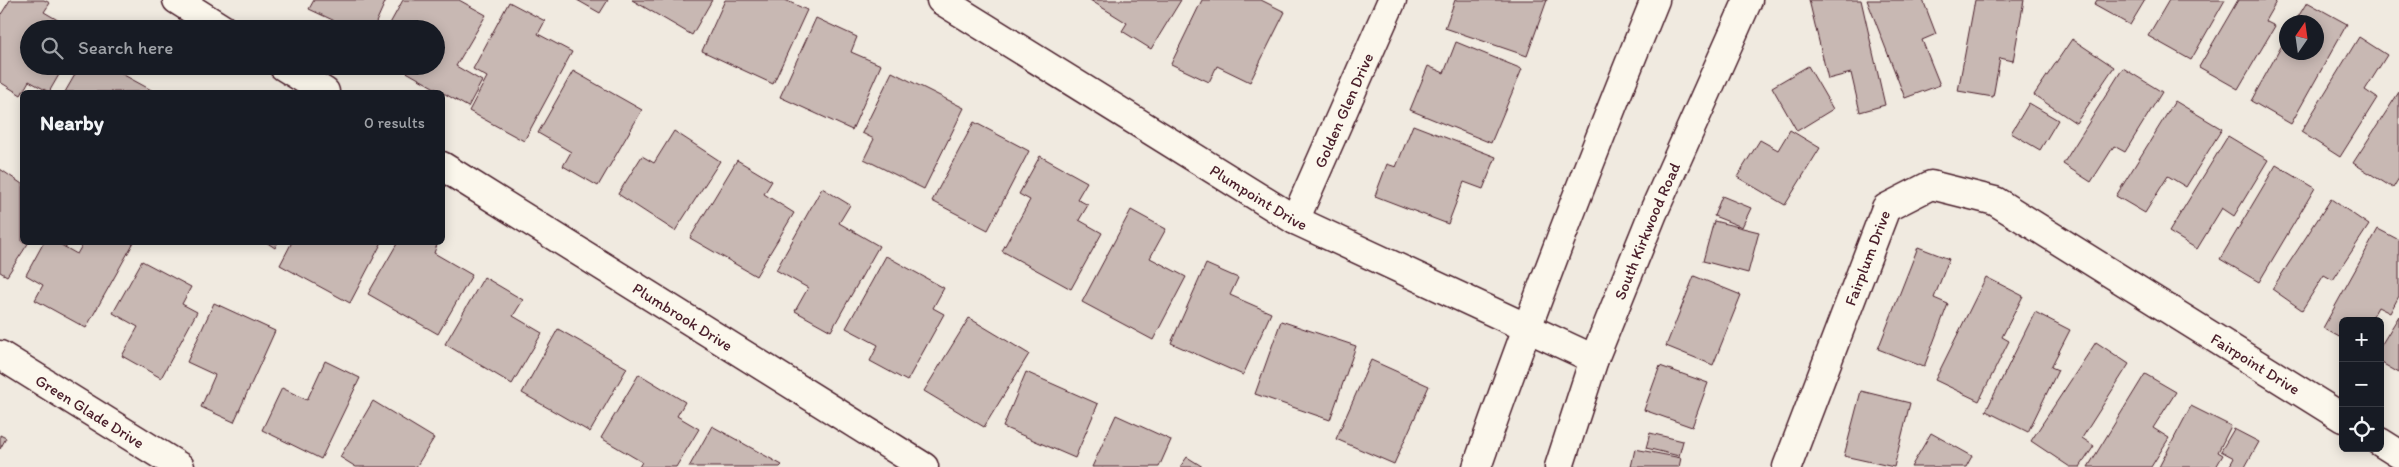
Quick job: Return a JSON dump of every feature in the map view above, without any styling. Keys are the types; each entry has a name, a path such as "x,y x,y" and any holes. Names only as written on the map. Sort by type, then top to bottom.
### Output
{"street":[{"path":"177,0 209,20"},
{"name":"Plumpoint Drive","path":"941,0 1296,220 1594,360"},
{"name":"Golden Glen Drive","path":"1296,220 1392,0"},
{"path":"1477,467 1526,327 1655,0"},
{"name":"South Kirkwood Road","path":"1559,467 1594,360 1653,213 1748,0"},
{"path":"298,75 322,90"},
{"name":"Plumbrook Drive","path":"445,168 924,467"},
{"name":"Fairplum Drive","path":"1786,467 1886,208 1931,185 1995,201 2168,309"},
{"name":"Fairpoint Drive","path":"2168,309 2339,416"},
{"name":"Green Glade Drive","path":"0,355 180,467"},
{"path":"2384,445 2399,454"}],"building":[{"path":"10,0 44,0 50,3 44,12 58,20 20,20 20,75 59,75 50,90 45,90 29,81 24,90 20,90 20,94 0,82 0,16"},
{"path":"314,0 386,0 377,20 333,20 309,9"},
{"path":"403,0 459,0 486,15 456,66 482,81 468,107 445,94 445,90 438,90 412,75 445,75 445,20 392,20"},
{"path":"577,0 608,0 600,13"},
{"path":"632,0 712,0 692,35"},
{"path":"725,0 785,0 807,10 773,84 702,51"},
{"path":"1090,0 1181,0 1151,49 1122,31 1127,23"},
{"path":"1202,0 1261,0 1285,12 1250,82 1217,66 1209,82 1171,64"},
{"path":"1455,0 1547,0 1527,56 1445,28"},
{"path":"1809,0 1861,0 1885,105 1860,112 1851,73 1828,79"},
{"path":"1867,0 1923,0 1936,34 1922,40 1940,85 1905,98"},
{"path":"1975,0 2024,0 2013,61 2000,58 1993,97 1958,91"},
{"path":"2097,0 2145,0 2130,25 2094,5"},
{"path":"2169,0 2225,0 2191,60 2148,36"},
{"path":"2238,0 2277,0 2265,21 2275,26 2238,89 2199,67"},
{"path":"509,2 545,21 538,34 572,52 524,141 469,111 487,77 473,69"},
{"path":"2307,2 2347,24 2291,124 2251,101 2279,51 2279,60 2324,60 2324,15 2299,15"},
{"path":"816,18 857,37 851,52 881,65 852,130 780,97"},
{"path":"2359,37 2387,55 2365,90 2377,98 2340,157 2301,132"},
{"path":"2072,39 2114,67 2076,123 2034,95"},
{"path":"1456,42 1522,69 1491,143 1410,110 1428,66 1444,73"},
{"path":"1808,66 1833,109 1797,131 1772,87"},
{"path":"2123,68 2162,92 2125,152 2114,146 2091,182 2063,164"},
{"path":"573,71 642,110 598,186 563,166 571,152 538,133"},
{"path":"892,72 964,108 924,189 864,159 874,139 862,133"},
{"path":"75,75 124,75 151,90 66,90"},
{"path":"2399,92 2399,178 2393,188 2353,163"},
{"path":"2175,101 2222,129 2186,187 2168,176 2145,213 2116,196"},
{"path":"2029,103 2058,120 2040,150 2011,133"},
{"path":"974,122 1029,151 988,230 932,201"},
{"path":"1413,125 1496,157 1483,189 1464,182 1448,224 1375,196 1387,164 1396,167"},
{"path":"1790,130 1820,148 1785,205 1737,177 1760,140 1778,150"},
{"path":"674,131 720,161 675,231 618,194 642,156 654,163"},
{"path":"2228,136 2268,160 2234,216 2222,208 2197,249 2169,232"},
{"path":"1040,156 1087,182 1077,199 1088,205 1079,220 1102,233 1071,289 1002,251 1030,200 1019,194"},
{"path":"737,160 772,181 764,194 794,213 756,276 690,238"},
{"path":"2276,165 2315,188 2259,282 2220,259"},
{"path":"0,169 20,183 20,245 27,245 7,276 0,272"},
{"path":"822,188 850,205 839,223 879,246 831,331 795,311 808,288 776,270"},
{"path":"1722,196 1751,208 1742,227 1714,216"},
{"path":"2331,199 2369,225 2333,280 2324,275 2302,310 2272,289"},
{"path":"1131,210 1166,229 1150,258 1186,277 1153,340 1082,302"},
{"path":"1714,221 1759,232 1748,273 1703,261"},
{"path":"2378,229 2399,240 2399,296 2390,313 2378,307 2372,317 2339,317 2339,337 2323,328"},
{"path":"42,245 61,245 77,254 82,245 132,245 86,328 35,300 43,285 26,275"},
{"path":"290,245 380,245 350,303 280,265"},
{"path":"396,245 437,245 434,253 472,275 438,334 368,294"},
{"path":"1918,247 1949,259 1934,298 1948,304 1924,367 1878,349"},
{"path":"886,256 944,288 933,308 944,314 907,381 870,361 878,345 846,328"},
{"path":"142,261 191,287 182,304 197,312 161,378 122,356 138,327 113,313"},
{"path":"1206,264 1238,278 1230,295 1271,313 1243,375 1171,343"},
{"path":"1694,276 1741,295 1713,365 1666,346"},
{"path":"484,277 523,300 513,316 542,333 512,384 445,344"},
{"path":"1986,277 2023,296 2002,337 2009,341 1979,401 1935,380"},
{"path":"214,303 275,331 234,422 201,407 215,375 187,362"},
{"path":"2035,312 2070,330 2051,367 2058,370 2028,432 1986,411"},
{"path":"2399,316 2399,373 2384,364 2384,340"},
{"path":"969,318 1029,354 984,427 924,391"},
{"path":"1281,321 1356,346 1330,420 1255,394"},
{"path":"558,329 627,368 590,432 522,393"},
{"path":"2096,342 2129,364 2082,438 2094,446 2080,467 2070,467 2031,441"},
{"path":"1371,360 1429,386 1394,464 1336,439"},
{"path":"325,361 360,378 321,459 262,430 282,388 307,400"},
{"path":"1660,366 1708,383 1692,427 1644,410"},
{"path":"1026,372 1098,404 1075,458 1003,427"},
{"path":"639,374 685,402 677,416 699,429 676,467 639,467 642,462 601,438"},
{"path":"2145,374 2176,392 2153,428 2169,438 2151,467 2088,467"},
{"path":"1861,391 1910,403 1894,467 1844,456"},
{"path":"373,401 434,438 416,467 356,467 340,457"},
{"path":"2191,406 2231,426 2218,452 2223,455 2216,467 2159,467"},
{"path":"1116,415 1171,440 1159,467 1092,467"},
{"path":"712,426 782,465 780,467 689,467"},
{"path":"2234,429 2259,442 2245,467 2229,467 2234,458 2221,451"},
{"path":"1650,433 1683,441 1679,456 1646,448"},
{"path":"1931,433 1972,456 1966,467 1911,467"},
{"path":"0,435 6,438 0,449"},
{"path":"1635,449 1681,458 1679,467 1631,467"},
{"path":"1187,457 1203,467 1180,467"}]}
